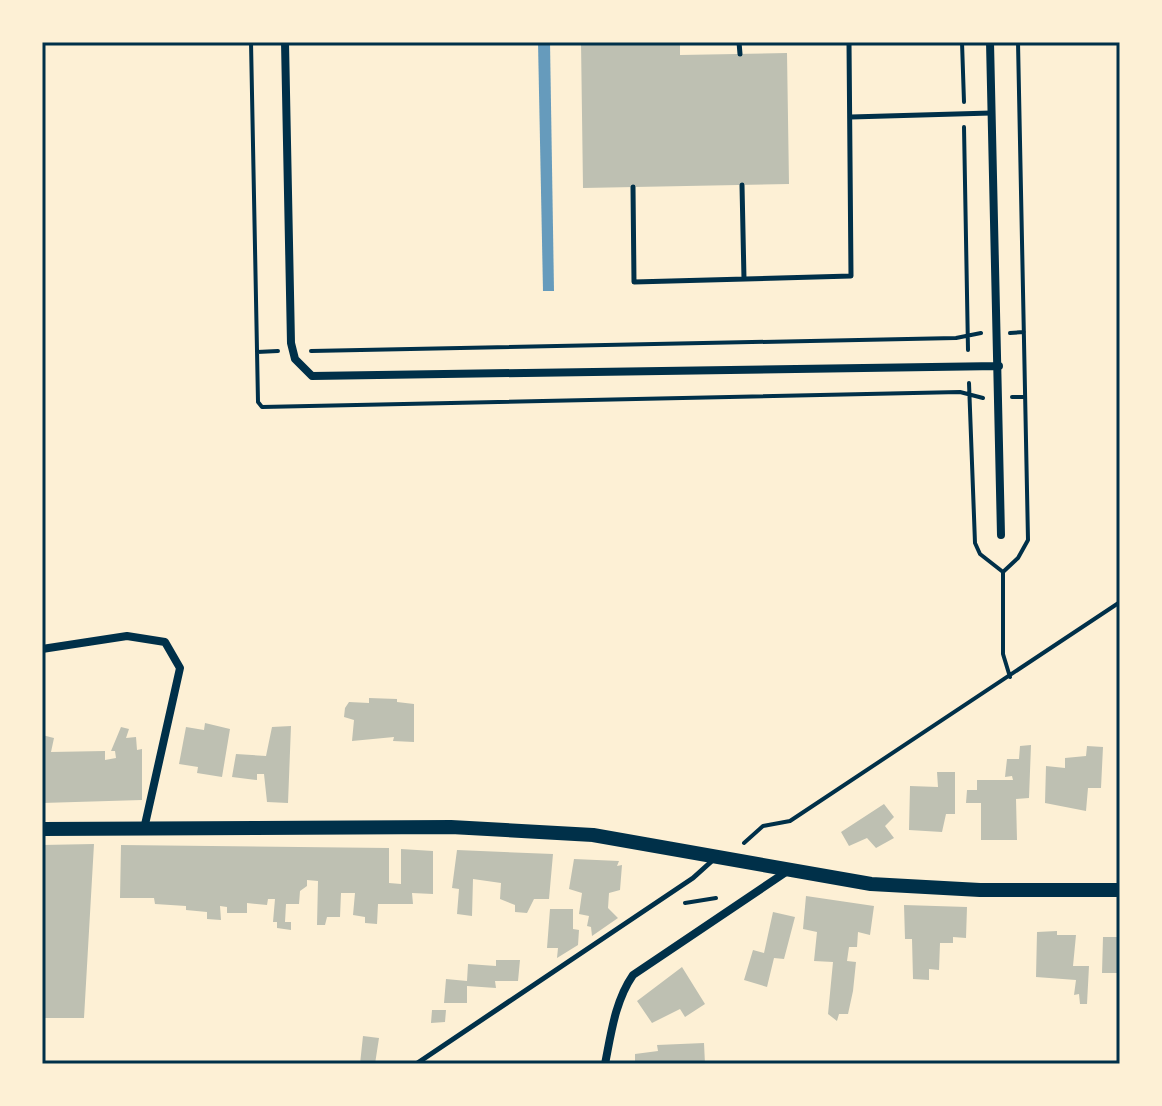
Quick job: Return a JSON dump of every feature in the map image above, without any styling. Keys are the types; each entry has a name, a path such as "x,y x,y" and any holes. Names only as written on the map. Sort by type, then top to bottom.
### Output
{"street":[{"path":"285,42 293,351 302,369 325,378 999,366"},
{"path":"990,42 1001,535"},
{"path":"42,649 127,636 165,642 176,657 180,668 144,830"},
{"path":"42,829 451,827 593,835 871,884 980,890 1120,890"},
{"path":"605,1064 624,988 633,975 790,870"}],"lane":[{"path":"739,42 740,54"},
{"path":"633,187 634,282 851,276 849,42"},
{"path":"851,117 991,113"},
{"path":"742,185 744,279"},
{"path":"416,1064 693,878 717,857"}],"path":[{"path":"251,42 258,402 262,407 969,393 1000,398 1025,397"},
{"path":"962,42 975,543 980,554 1003,572"},
{"path":"1010,677 1003,654 1003,572 1018,558 1028,540 1018,42"},
{"path":"257,352 956,338 968,334"},
{"path":"738,860 745,842 763,826 790,821 1120,602"}],"water":[{"path":"538,42 550,42 554,291 543,291"}],"building":[{"path":"581,42 680,42 680,55 787,53 789,184 583,188"},
{"path":"369,698 397,699 397,702 414,704 414,742 393,741 394,737 352,741 354,720 344,717 345,708 349,702 369,703"},
{"path":"205,723 230,729 222,777 197,773 198,767 179,764 186,727 204,730"},
{"path":"291,726 288,803 267,802 264,774 257,774 257,780 232,777 236,754 266,756 272,727"},
{"path":"121,727 129,729 126,738 136,737 137,750 142,749 142,800 42,803 42,735 54,738 51,752 105,751 105,760 116,758 115,751 111,751"},
{"path":"1031,745 1029,798 1016,799 1017,840 981,840 981,803 966,803 967,790 977,790 977,780 1013,780 1012,776 1005,777 1007,759 1019,759 1020,746"},
{"path":"1087,746 1103,747 1101,788 1088,788 1086,811 1045,803 1046,766 1065,768 1065,758 1086,756"},
{"path":"937,772 955,772 955,814 946,814 942,832 909,830 910,786 938,787"},
{"path":"884,804 894,817 885,826 894,838 876,848 867,838 849,846 841,832"},
{"path":"94,844 84,1018 42,1018 42,845"},
{"path":"121,845 389,848 389,883 401,884 401,849 433,851 433,894 412,893 413,904 378,904 377,924 365,923 365,917 353,915 355,893 341,893 340,917 327,917 325,925 317,925 318,881 307,880 307,886 300,891 299,904 286,904 285,922 291,922 291,930 277,928 277,922 273,922 275,899 268,899 267,905 247,903 247,913 227,913 227,907 220,906 221,920 207,919 207,912 186,910 186,906 155,904 154,898 120,898"},
{"path":"457,850 553,854 549,899 534,899 527,913 515,912 515,905 500,899 501,883 473,879 472,916 457,914 459,889 452,888"},
{"path":"574,859 619,861 617,866 622,865 620,890 609,893 608,908 618,918 592,936 591,927 587,926 589,916 579,914 582,893 569,889"},
{"path":"806,896 874,906 870,935 858,932 857,947 849,947 847,961 856,962 853,991 848,1014 839,1014 837,1021 828,1014 833,962 814,961 817,932 803,929"},
{"path":"904,905 967,907 966,938 953,937 953,943 940,943 939,970 929,969 929,980 913,979 912,939 905,939"},
{"path":"550,909 573,909 573,929 579,930 578,945 557,958 558,948 547,948"},
{"path":"773,912 795,917 784,959 774,958 767,987 744,980 753,950 764,953"},
{"path":"1057,931 1057,935 1076,935 1073,966 1089,966 1087,1004 1080,1004 1079,994 1074,995 1076,980 1036,977 1037,932"},
{"path":"1103,937 1120,937 1120,973 1102,973"},
{"path":"496,960 520,960 518,981 495,981 496,988 467,986 467,1003 444,1003 446,979 467,981 468,964 496,966"},
{"path":"682,967 705,1004 685,1017 680,1009 652,1023 637,1001"},
{"path":"432,1010 446,1010 445,1022 431,1023"},
{"path":"363,1036 379,1038 375,1064 360,1064"},
{"path":"704,1043 705,1064 635,1064 635,1054 658,1051 657,1045"}]}
